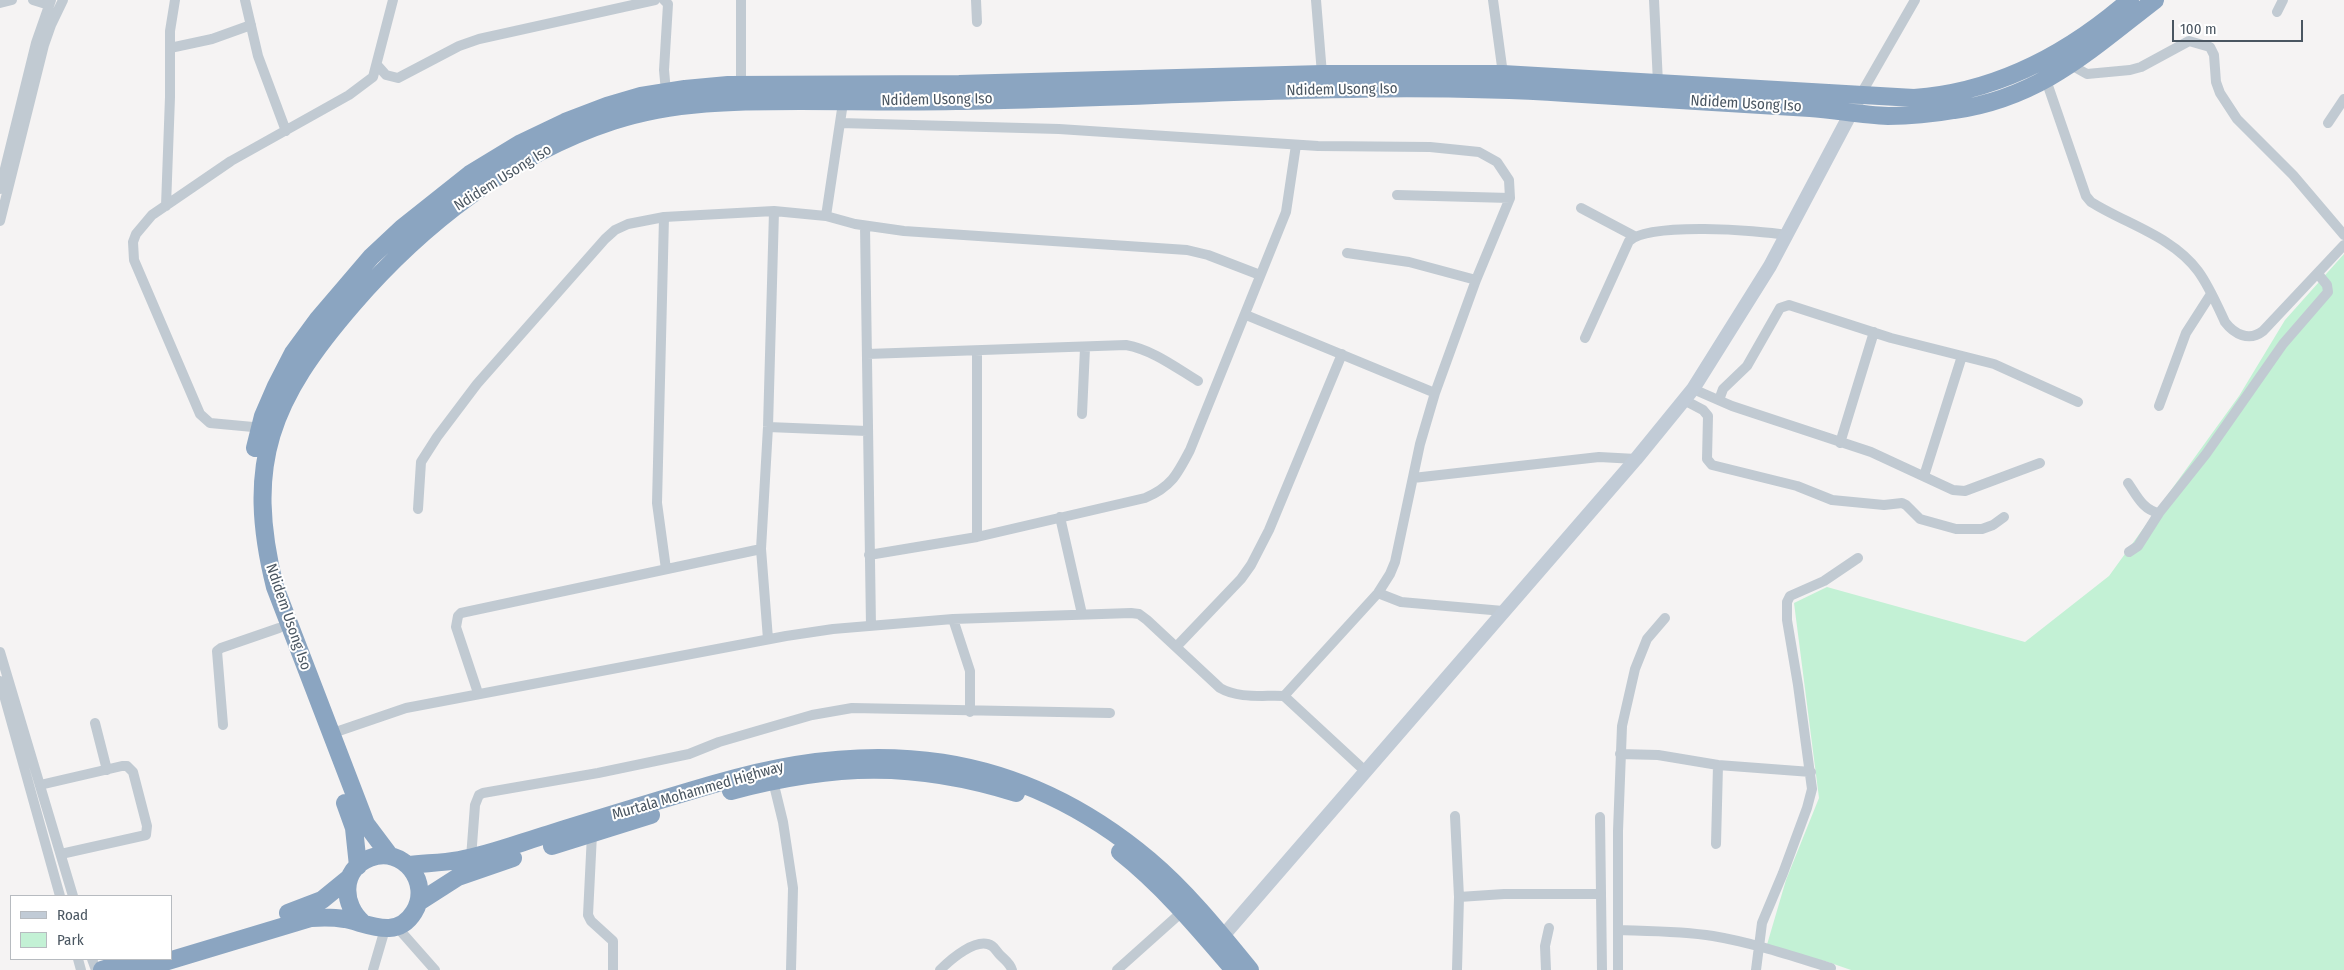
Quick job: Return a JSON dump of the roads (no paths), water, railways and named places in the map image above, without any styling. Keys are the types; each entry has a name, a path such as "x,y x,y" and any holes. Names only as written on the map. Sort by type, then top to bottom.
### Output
{"highway":[{"name":"Ndidem Usong Iso","path":"844,93 959,84 1322,74 1504,74 1907,98 1943,96 1993,83 2047,60 2076,42 2130,0"},
{"name":"Ndidem Usong Iso","path":"282,389 379,275 413,241 479,190 528,158 572,137 612,121 686,97 741,93 844,93 959,101 1378,89 1551,92 1835,110 1888,116 1957,110 1984,105 2030,88 2071,65 2156,0"},
{"name":"Ndidem Usong Iso","path":"353,872 354,828 261,575 252,512 251,478 293,353 318,319 371,257 434,200 484,165 521,143 565,122 607,106 666,92 686,97"},
{"path":"479,190 484,165"},
{"path":"379,275 387,243"},
{"name":"Ndidem Usong Iso","path":"266,429 261,481 265,547 278,594 366,824 390,856"},
{"name":"Murtala Mohammed Highway","path":"408,865 471,858 768,768 820,760 883,757 920,758 994,773 1038,790 1083,812 1149,859 1223,936 1250,970"},
{"name":"Murtala Mohammed Highway","path":"419,902 450,881 473,870 694,801 773,781 837,770 893,770 933,773 990,785 1015,793 1049,807 1093,832 1137,866 1183,911 1234,970"},
{"path":"172,949 306,908 322,900 353,872 376,856 390,856 408,865 418,882 419,902 414,912 407,921 391,928 374,928 363,923 327,917 311,918 172,958"},
{"path":"353,872 347,898 350,908 363,923"},
{"path":"102,970 140,967 164,960"}],"street":[{"path":"0,3 12,0"},
{"path":"0,221 4,176 36,43 50,3 33,0"},
{"path":"0,189 51,24 63,0"},
{"path":"166,206 170,48 175,0"},
{"path":"245,0 258,56 286,130"},
{"path":"266,429 216,424 205,420 200,414 134,260 133,242 142,225 166,206 231,162 368,83 378,66 393,0"},
{"path":"378,66 386,75 398,78 459,46 479,39 655,0"},
{"path":"664,0 668,4 664,70 666,92"},
{"path":"741,0 741,93"},
{"path":"976,0 977,22"},
{"path":"1316,0 1322,74"},
{"path":"1493,0 1504,74"},
{"path":"1654,0 1658,83"},
{"path":"1223,936 1364,770 1636,459 1693,389 1786,235 1861,94 1915,0"},
{"path":"2277,12 2283,0"},
{"path":"170,48 212,40 251,26"},
{"path":"2071,65 2087,74 2099,74 2141,66 2189,41 2210,47 2214,51 2216,82 2220,93 2237,119 2293,175 2344,235"},
{"path":"2046,80 2086,196 2098,206 2173,247 2198,270 2230,329 2239,334 2253,337 2263,332 2344,246"},
{"path":"826,216 844,93"},
{"path":"2328,123 2344,99"},
{"path":"840,123 1059,129 1296,144 1430,147 1479,152 1497,162 1504,171 1509,180 1510,198 1476,280 1435,393 1413,478 1395,562 1390,574 1378,592 1284,696"},
{"path":"869,555 977,536 1145,498 1168,486 1178,474 1190,450 1286,212 1291,190 1296,144"},
{"path":"1397,195 1510,198"},
{"path":"1581,208 1634,236"},
{"path":"418,508 421,462 437,437 477,384 604,239 615,230 628,224 664,217 774,211 826,216 865,226 934,234 1187,250 1208,254 1260,275"},
{"path":"768,639 761,549 768,427 774,211"},
{"path":"664,217 657,503 666,570"},
{"path":"865,226 870,626"},
{"path":"1585,338 1634,236 1644,233 1736,229 1786,235"},
{"path":"1347,253 1409,262 1476,280"},
{"path":"2128,552 2138,546 2159,513 2206,454 2283,344 2328,292 2327,285 2318,274"},
{"path":"2159,406 2186,334 2211,294"},
{"path":"1719,400 1723,389 1747,366 1776,314 1785,306 1795,306 1874,332 1994,364 2078,402"},
{"path":"1246,315 1435,393"},
{"path":"1840,443 1874,332"},
{"path":"867,354 977,352 1126,345 1140,348 1161,358 1198,382"},
{"path":"1082,414 1085,348"},
{"path":"977,352 977,536"},
{"path":"1177,646 1241,579 1251,564 1269,530 1342,354"},
{"path":"1924,476 1962,356"},
{"path":"1693,389 1840,443 1871,452 1953,490 1965,491 2040,463"},
{"path":"1684,400 1706,412 1709,422 1707,459 1712,465 1797,486 1832,500 1884,505 1902,503 1918,518 1956,530 1982,529 1993,525 2004,517"},
{"path":"768,427 867,431"},
{"path":"1413,478 1599,457 1636,459"},
{"path":"2128,483 2144,506 2159,513"},
{"path":"1060,517 1082,614"},
{"path":"478,693 456,627 460,612 761,549"},
{"path":"1756,970 1758,945 1766,909 1783,873 1811,796 1811,772 1787,620 1787,602 1790,596 1824,580 1858,558"},
{"path":"1378,592 1401,602 1504,611"},
{"path":"330,734 406,708 768,639 833,629 953,620 1082,614 1139,614 1177,646 1220,688 1228,693 1237,695 1284,696 1364,770"},
{"path":"1618,970 1620,754 1627,698 1635,669 1647,639 1664,618"},
{"path":"953,620 970,672 970,712"},
{"path":"223,725 217,651 279,628"},
{"path":"0,652 74,895"},
{"path":"0,682 60,895"},
{"path":"471,858 474,804 479,794 598,773 689,754 719,742 836,709 1110,713"},
{"path":"96,723 107,770"},
{"path":"1620,754 1658,755 1718,765 1811,772"},
{"path":"1716,844 1718,765"},
{"path":"40,785 127,766 133,772 148,826 146,835 61,854"},
{"path":"773,781 783,822 793,888 791,970"},
{"path":"1455,816 1459,897 1457,970"},
{"path":"1600,817 1602,970"},
{"path":"592,834 588,915 591,921 613,941 613,970"},
{"path":"1459,897 1601,894"},
{"path":"1117,970 1183,911"},
{"path":"373,970 391,928 435,970"},
{"path":"1546,970 1545,946 1549,928"},
{"path":"1618,930 1664,931 1712,936 1758,945 1831,968"},
{"path":"940,970 961,952 974,945 985,944 993,946 1010,964 1012,970"}]}
